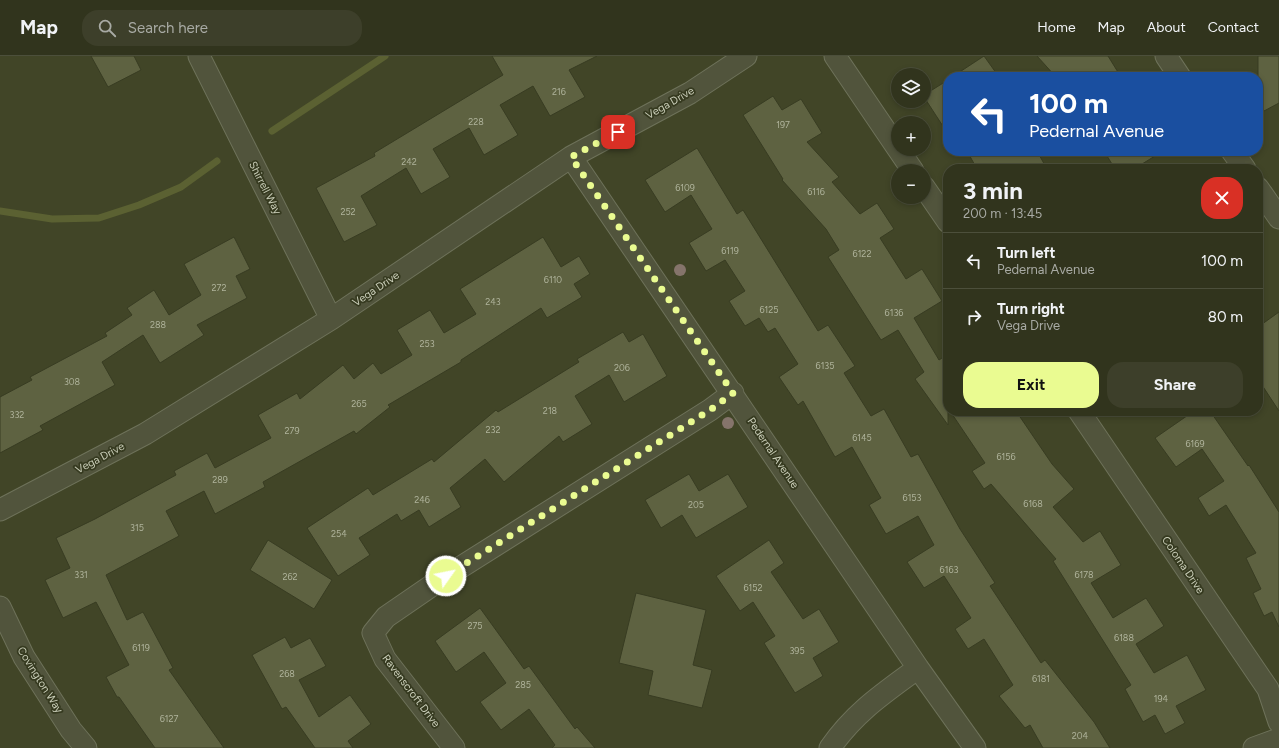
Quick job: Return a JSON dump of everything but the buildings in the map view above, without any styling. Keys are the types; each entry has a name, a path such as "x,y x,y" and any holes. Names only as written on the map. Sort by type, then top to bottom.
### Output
{"street":[{"name":"Shirrell Way","path":"199,56 331,319"},
{"name":"Vega Drive","path":"0,510 144,434 331,319 571,157 690,93 746,56"},
{"path":"835,56 891,139"},
{"path":"1166,56 1177,72"},
{"name":"Pedernal Avenue","path":"571,157 733,393 918,668 975,748"},
{"path":"1263,195 1279,218"},
{"path":"931,197 943,215"},
{"name":"Ravenscroft Drive","path":"454,748 385,659 373,633 386,617 453,571 710,410 733,393"},
{"name":"Coloma Drive","path":"1082,416 1268,689 1279,722"},
{"name":"Covington Way","path":"0,607 24,658 71,730 86,748"},
{"path":"830,748 853,718 880,695 918,668"},
{"path":"1254,748 1279,739"}],"waterway":[{"path":"272,131 385,56"},
{"path":"0,211 52,219 99,218 139,205 181,187 217,161"}],"route":[{"path":"446,576 528,523 710,410 733,393 571,157 618,132"}]}
